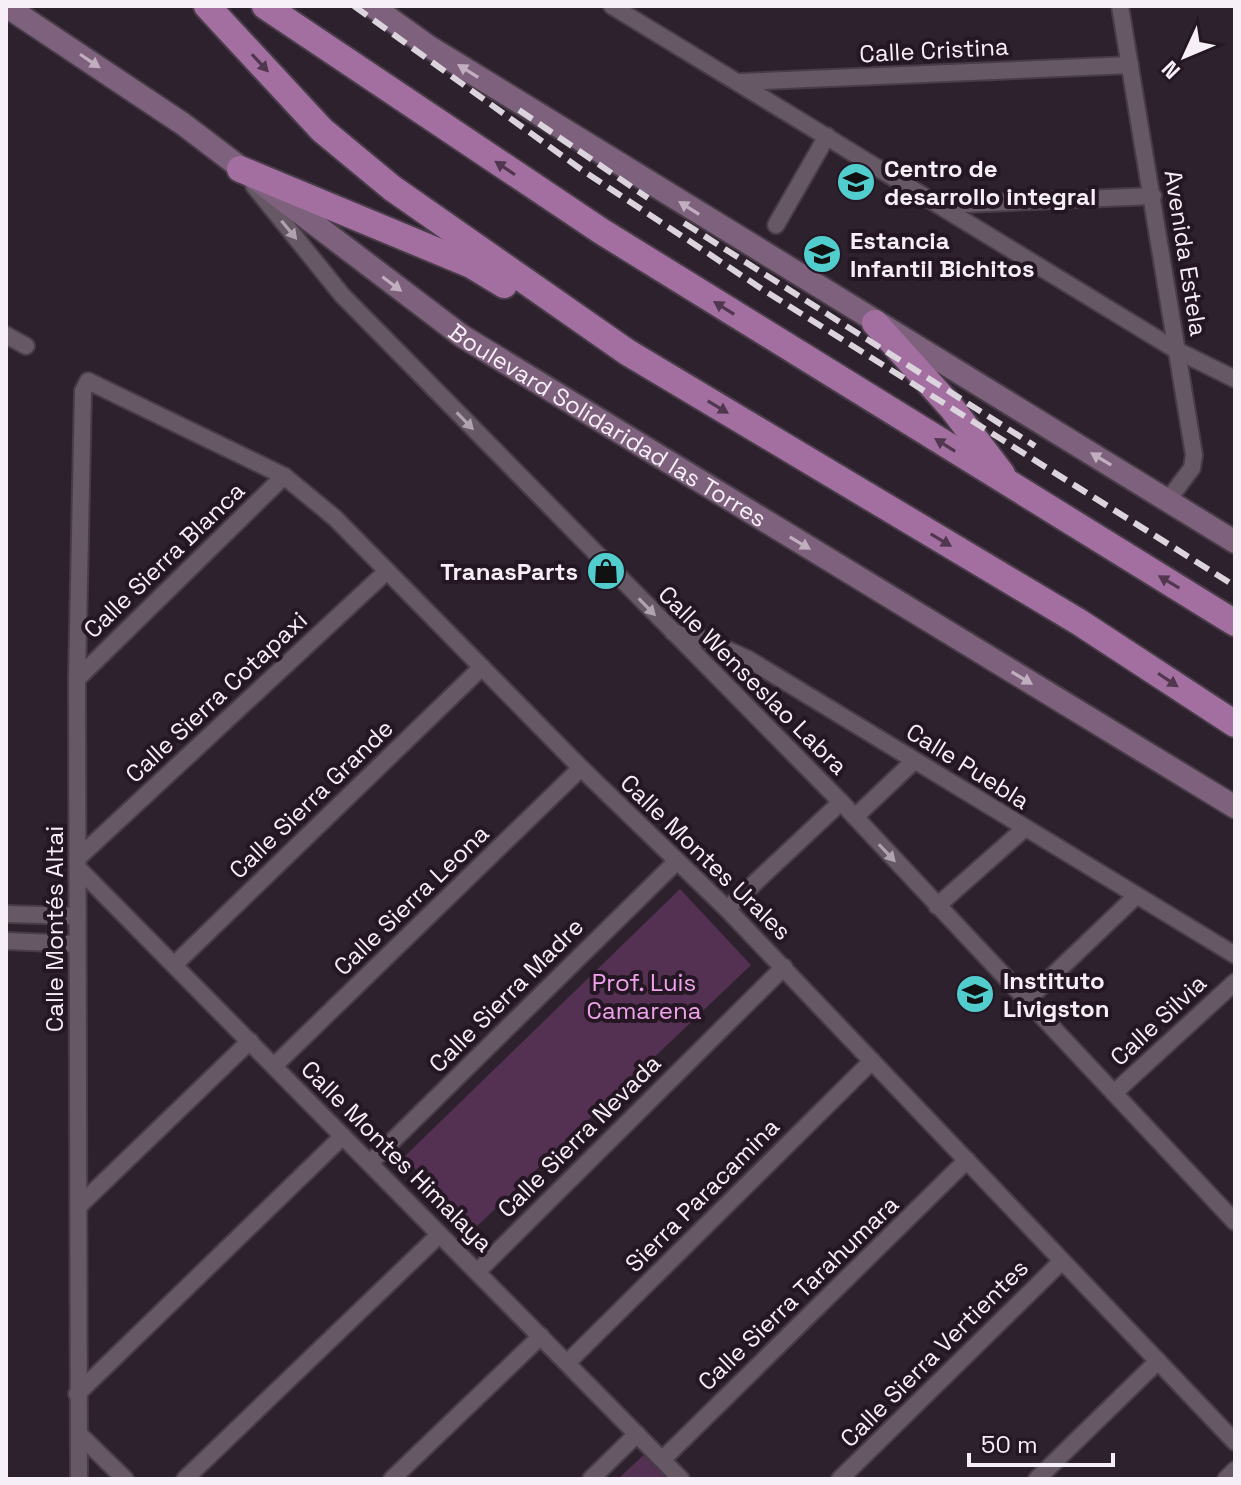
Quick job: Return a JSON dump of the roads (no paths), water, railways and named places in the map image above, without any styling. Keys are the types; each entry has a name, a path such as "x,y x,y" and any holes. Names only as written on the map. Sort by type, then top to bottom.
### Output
{"highway":[{"path":"207,6 322,130 392,188 627,352 1079,622 1235,724"},
{"path":"265,6 601,231 1235,623"},
{"path":"240,169 471,265 562,321 627,352"},
{"path":"875,323 951,407 1012,486"}],"main road":[{"path":"372,6 441,55 1235,542"},
{"name":"Boulevard Solidaridad las Torres","path":"12,12 183,124 462,336 1235,807"}],"street":[{"path":"612,6 1176,350 1235,379"},
{"name":"Avenida Estela","path":"1120,6 1194,455 1192,468 1168,500"},
{"name":"Calle Cristina","path":"741,82 1130,65"},
{"path":"776,225 827,136"},
{"name":"Calle Wenseslao Labra","path":"240,169 342,295 841,802 1235,1222"},
{"path":"939,205 1153,196"},
{"path":"6,335 26,346"},
{"name":"Calle Montes Urales","path":"88,381 284,476 335,518 581,768 784,967 1235,1442"},
{"name":"Calle Montés Altai","path":"79,1479 77,1394 81,1204 76,944 77,679 83,391 88,381"},
{"name":"Calle Sierra Blanca","path":"77,679 284,476"},
{"name":"Calle Sierra Cotapaxi","path":"78,863 387,571"},
{"name":"Calle Puebla","path":"671,632 706,640 748,659 1235,955"},
{"name":"Calle Sierra Grande","path":"174,965 482,667"},
{"path":"855,817 914,761"},
{"name":"Calle Sierra Leona","path":"274,1066 581,768"},
{"path":"727,909 841,802"},
{"path":"937,906 1024,829"},
{"name":"Calle Sierra Madre","path":"370,1163 676,862"},
{"name":"Calle Montes Himalaya","path":"78,863 174,965 681,1479"},
{"path":"1027,1000 1135,897"},
{"path":"6,914 77,916"},
{"path":"6,941 76,944"},
{"name":"Calle Sierra Nevada","path":"477,1272 784,967"},
{"name":"Calle Silvia","path":"1114,1093 1235,982"},
{"path":"81,1204 250,1041"},
{"name":"Sierra Paracamina","path":"567,1363 872,1061"},
{"path":"77,1394 343,1136"},
{"name":"Calle Sierra Tarahumara","path":"663,1459 967,1160"},
{"path":"185,1479 439,1235"},
{"name":"Calle Sierra Vertientes","path":"840,1479 1062,1261"},
{"path":"392,1479 541,1336"},
{"path":"1037,1479 1158,1361"},
{"path":"591,1479 637,1434"},
{"path":"80,1435 125,1479"},
{"path":"1226,1479 1235,1470"}],"railway":[{"path":"354,6 582,170 762,289 1235,586"},
{"path":"519,110 648,198"},
{"path":"684,223 1035,446"}],"place":[{"name":"Centro de desarrollo integral","path":"856,182"},
{"name":"Estancia Infantil Bichitos","path":"822,254"},
{"name":"TranasParts","path":"606,571"},
{"name":"Instituto Livigston","path":"975,994"}],"park label":[{"name":"Prof. Luis Camarena","path":"644,996"}]}
